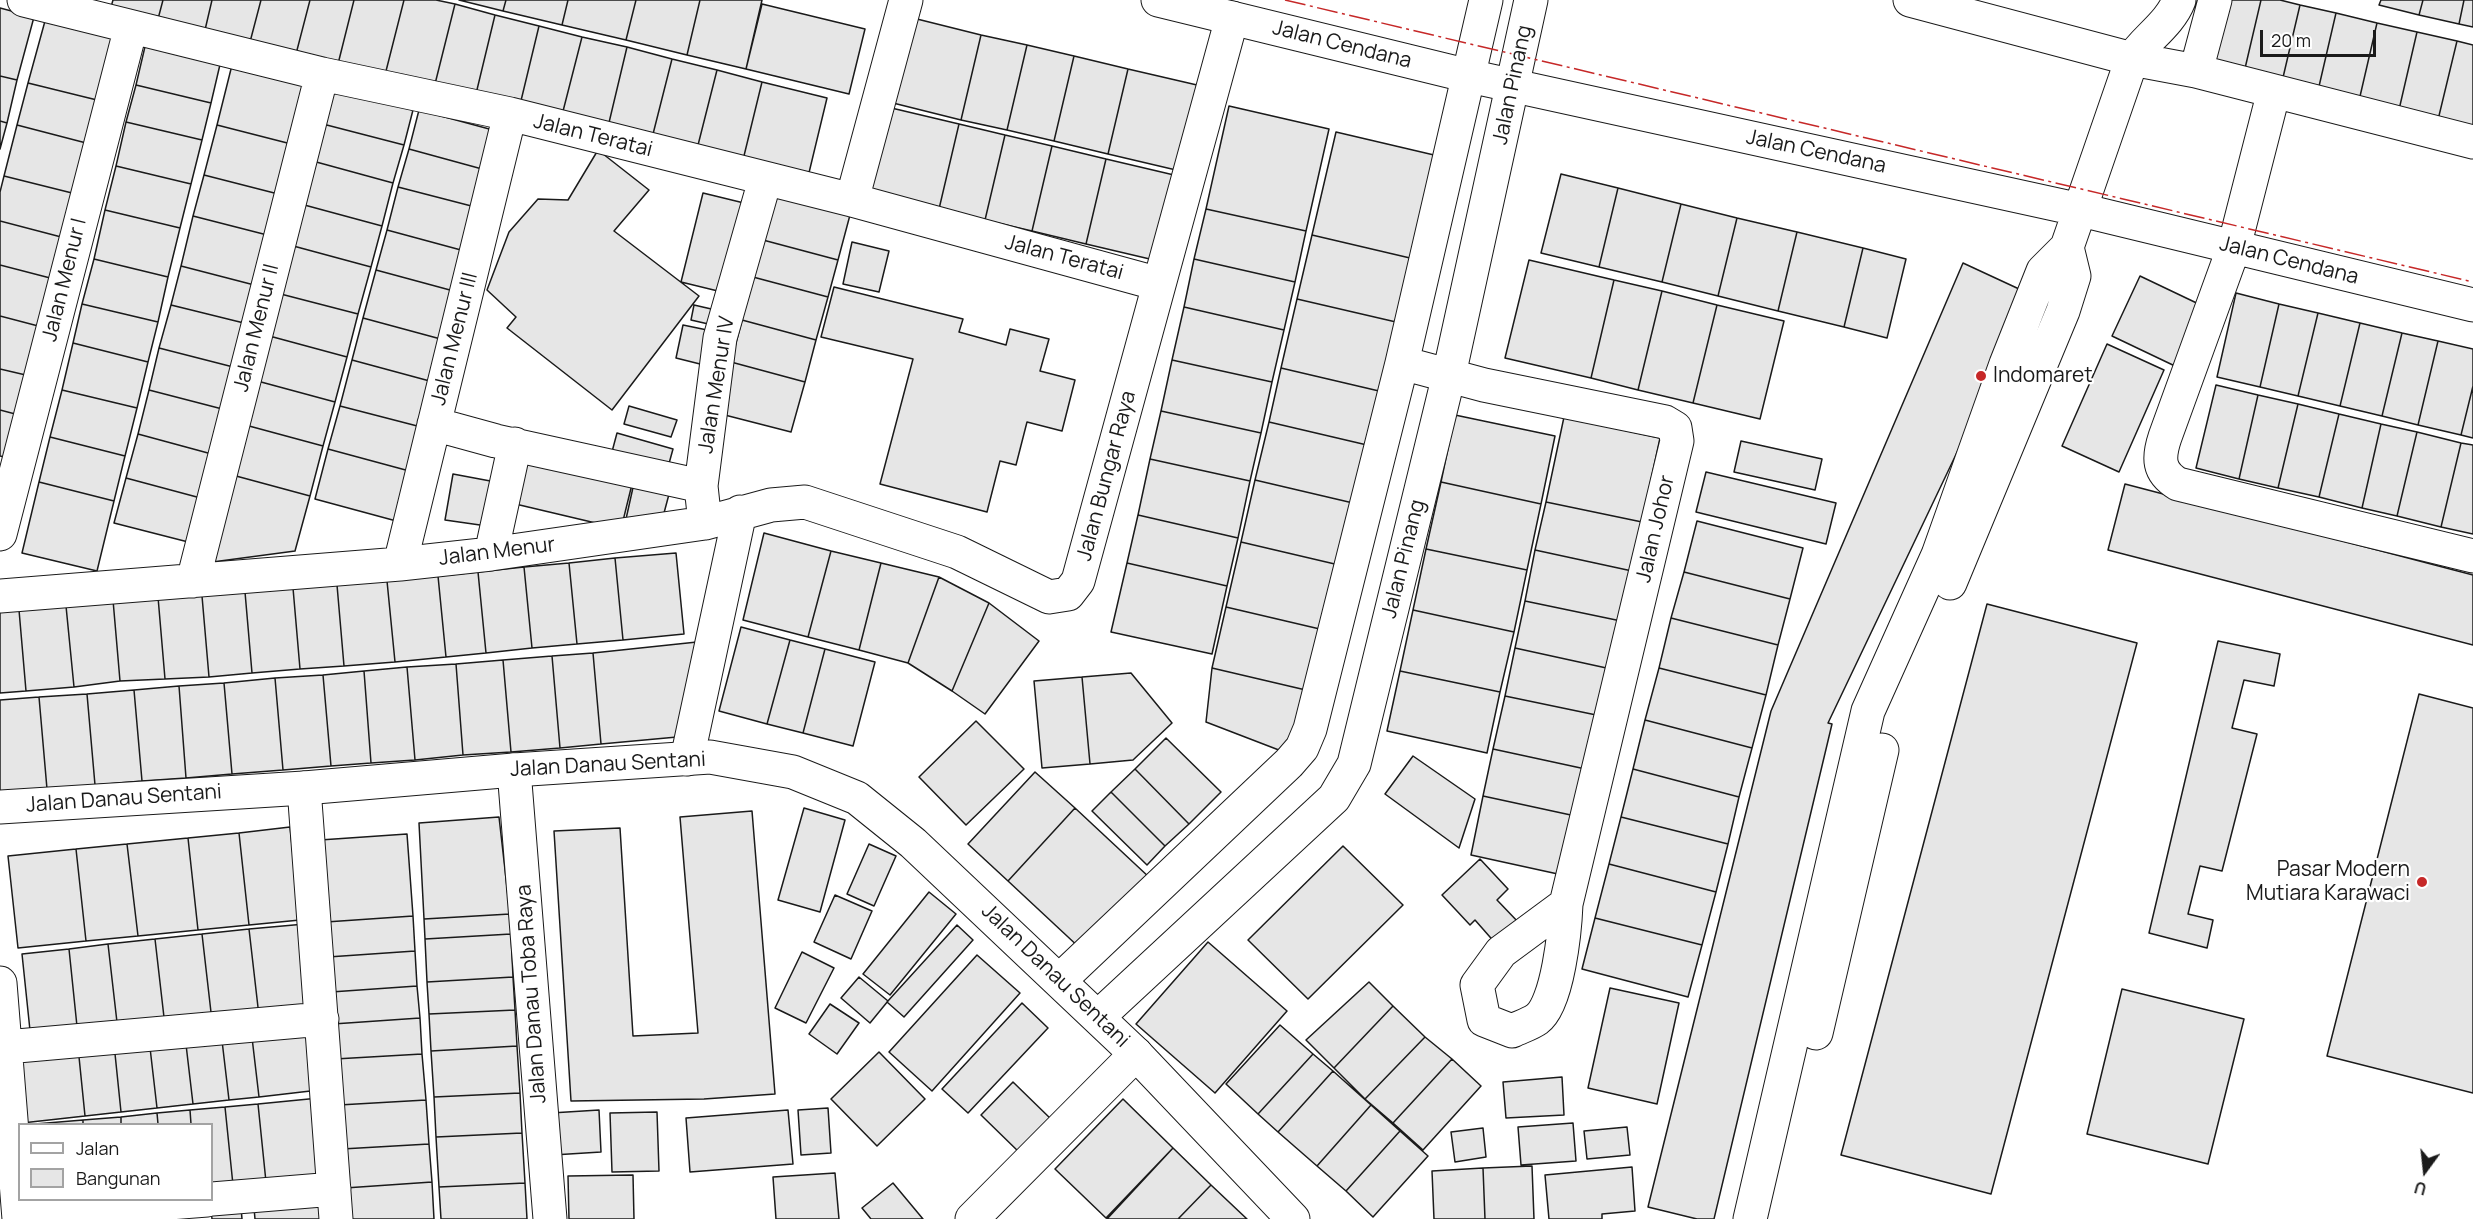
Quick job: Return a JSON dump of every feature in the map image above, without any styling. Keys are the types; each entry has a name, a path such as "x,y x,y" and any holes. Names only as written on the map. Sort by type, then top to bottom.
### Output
{"street":[{"name":"Jalan Teratai","path":"24,0 322,74 510,114 765,180 852,200 1159,284"},
{"path":"852,200 906,0"},
{"name":"Jalan Cendana","path":"1158,0 1469,76 2081,210 2473,305"},
{"path":"1060,980 1302,748 1310,729 1402,363 1486,0"},
{"name":"Jalan Pinang","path":"1098,1017 1334,798 1354,764 1449,375 1531,0"},
{"path":"1910,0 2132,59 2196,71 2473,141"},
{"path":"1750,1219 1838,890 1891,712 1959,562 2063,311 2074,276 2067,247 2132,59 2141,46 2168,18 2179,0"},
{"path":"2196,71 2215,0"},
{"name":"Jalan Bungar Raya","path":"740,512 805,502 957,552 1049,597 1068,594 1078,581 1232,18"},
{"name":"Jalan Menur I","path":"0,534 131,27"},
{"name":"Jalan Menur II","path":"193,581 322,74"},
{"path":"2274,91 2234,247 2160,453 2160,468 2167,477 2178,484 2473,556"},
{"name":"Jalan Menur III","path":"399,564 510,114"},
{"name":"Jalan Menur IV","path":"705,523 701,486 720,338 765,180"},
{"path":"1436,220 1480,231"},
{"name":"Jalan Johor","path":"1402,363 1665,422 1675,428 1677,441 1566,904"},
{"path":"434,424 701,486"},
{"path":"491,554 515,444"},
{"path":"687,759 740,512"},
{"name":"Jalan Menur","path":"0,596 399,564 491,554 705,523 740,512"},
{"name":"Jalan Danau Sentani","path":"0,807 304,788 514,770 710,757 793,772 857,798 913,843 1136,1054 1293,1219"},
{"name":"Jalan Danau Toba Raya","path":"514,770 550,1219"},
{"path":"213,1199 335,1204 304,788"},
{"path":"1773,1219 1838,890"},
{"path":"0,983 19,1217 188,1201"},
{"path":"6,1047 322,1018"},
{"path":"972,1219 1136,1054"}],"building":[{"path":"113,0 163,0 158,19 111,7"},
{"path":"163,0 212,0 205,30 158,19"},
{"path":"212,0 261,0 250,42 205,30"},
{"path":"261,0 310,0 296,54 250,42"},
{"path":"310,0 354,0 338,64 296,54"},
{"path":"354,0 404,0 385,75 338,64"},
{"path":"404,0 436,0 455,4 434,88 385,75"},
{"path":"459,0 506,0 503,11"},
{"path":"506,0 568,0 562,25 503,11"},
{"path":"568,0 636,0 626,40 562,25"},
{"path":"636,0 700,0 687,55 626,40"},
{"path":"700,0 762,0 746,69 687,55"},
{"path":"2220,0 2261,0 2243,77 2205,68"},
{"path":"2261,0 2280,0 2300,5 2281,86 2243,77"},
{"path":"2381,0 2423,0 2419,15 2379,5"},
{"path":"2423,0 2464,0 2459,24 2419,15"},
{"path":"2464,0 2473,0 2473,27 2459,24"},
{"path":"455,4 495,15 475,98 434,88"},
{"path":"762,4 865,29 849,94 746,69"},
{"path":"2300,5 2336,13 2317,95 2281,86"},
{"path":"0,8 34,17 17,80 0,76"},
{"path":"2336,13 2377,23 2358,105 2317,95"},
{"path":"495,15 539,26 519,109 475,98"},
{"path":"905,16 981,35 961,120 885,101"},
{"path":"45,21 117,39 101,101 28,83"},
{"path":"2377,23 2417,32 2398,114 2358,105"},
{"path":"539,26 582,37 561,119 519,109"},
{"path":"2417,32 2457,41 2437,124 2398,114"},
{"path":"981,35 1027,45 1007,130 961,120"},
{"path":"582,37 627,47 607,131 561,119"},
{"path":"147,38 222,56 211,103 136,85"},
{"path":"2457,41 2473,45 2473,132 2437,124"},
{"path":"1027,45 1074,56 1054,141 1007,130"},
{"path":"627,47 672,59 651,142 607,131"},
{"path":"1074,56 1128,69 1108,154 1054,141"},
{"path":"672,59 717,70 696,153 651,142"},
{"path":"232,65 314,86 299,146 217,125"},
{"path":"1128,69 1197,85 1176,170 1108,154"},
{"path":"717,70 762,82 742,164 696,153"},
{"path":"0,76 17,80 7,123 0,121"},
{"path":"762,82 827,98 807,181 742,164"},
{"path":"28,83 101,101 90,144 17,125"},
{"path":"136,85 211,103 202,140 126,122"},
{"path":"328,87 413,110 404,145 319,123"},
{"path":"883,106 959,124 939,209 863,191"},
{"path":"1229,106 1329,129 1306,231 1206,209"},
{"path":"419,110 504,133 493,172 409,149"},
{"path":"0,121 7,123 0,149"},
{"path":"126,122 202,140 191,184 116,166"},
{"path":"319,123 404,145 393,183 309,160"},
{"path":"959,124 1005,135 985,220 939,209"},
{"path":"17,125 90,144 76,194 4,176"},
{"path":"217,125 299,146 286,196 204,175"},
{"path":"1336,132 1434,155 1410,258 1312,235"},
{"path":"1005,135 1052,146 1032,231 985,220"},
{"path":"1052,146 1106,159 1086,244 1032,231"},
{"path":"409,149 493,172 483,209 398,187"},
{"path":"598,150 649,190 614,231 699,296 612,410 507,328 516,317 487,290 509,232 538,199 568,200"},
{"path":"1106,159 1174,175 1154,260 1086,244"},
{"path":"309,160 393,183 382,226 297,203"},
{"path":"116,166 191,184 180,228 105,210"},
{"path":"1561,174 1618,188 1599,267 1541,253"},
{"path":"204,175 286,196 275,237 193,216"},
{"path":"4,176 76,194 65,238 0,221 0,192"},
{"path":"398,187 483,209 472,253 387,230"},
{"path":"1618,188 1681,204 1662,282 1599,267"},
{"path":"703,193 744,203 722,292 681,282"},
{"path":"775,195 850,215 838,260 763,240"},
{"path":"297,203 382,226 371,267 286,244"},
{"path":"1681,204 1737,218 1718,296 1662,282"},
{"path":"1206,209 1306,231 1295,282 1194,259"},
{"path":"105,210 180,228 168,277 94,259"},
{"path":"193,216 275,237 262,287 181,266"},
{"path":"1737,218 1797,232 1778,311 1718,296"},
{"path":"0,221 65,238 54,279 0,265"},
{"path":"387,230 472,253 461,293 376,270"},
{"path":"1797,232 1863,248 1844,327 1778,311"},
{"path":"1312,235 1410,258 1396,322 1297,299"},
{"path":"763,240 838,260 828,297 753,277"},
{"path":"852,242 889,251 879,292 843,284"},
{"path":"286,244 371,267 358,314 273,292"},
{"path":"1863,248 1906,259 1887,338 1844,327"},
{"path":"94,259 168,277 158,322 82,304"},
{"path":"1194,259 1295,282 1284,330 1184,307"},
{"path":"1529,260 1614,280 1591,378 1505,358"},
{"path":"1963,263 2032,295 1828,723 1832,724 1714,1219 1697,1219 1648,1207 1771,711"},
{"path":"0,265 54,279 42,327 0,316"},
{"path":"181,266 262,287 252,325 171,305"},
{"path":"376,270 461,293 448,341 363,318"},
{"path":"2140,276 2205,307 2177,367 2112,336"},
{"path":"753,277 828,297 816,340 742,320"},
{"path":"1614,280 1662,291 1638,390 1591,378"},
{"path":"834,287 963,319 959,332 1006,345 1010,329 1049,339 1040,371 1075,380 1062,431 1027,422 1016,465 1000,461 987,512 880,484 913,359 821,337"},
{"path":"1662,291 1717,305 1693,403 1638,390"},
{"path":"273,292 358,314 347,357 262,334"},
{"path":"2236,293 2279,304 2260,387 2217,377"},
{"path":"1297,299 1396,322 1379,391 1281,368"},
{"path":"82,304 158,322 148,362 73,343"},
{"path":"2279,304 2318,313 2298,396 2260,387"},
{"path":"171,305 252,325 241,369 159,348"},
{"path":"694,305 720,311 717,326 691,320"},
{"path":"1717,305 1784,321 1760,419 1693,403"},
{"path":"1184,307 1284,330 1272,382 1172,360"},
{"path":"2318,313 2360,323 2340,406 2298,396"},
{"path":"0,316 42,327 30,376 0,369"},
{"path":"363,318 448,341 437,383 352,360"},
{"path":"742,320 816,340 805,382 731,362"},
{"path":"2360,323 2402,333 2382,416 2340,406"},
{"path":"683,325 712,331 704,365 676,358"},
{"path":"2402,333 2438,341 2418,425 2382,416"},
{"path":"262,334 347,357 335,402 250,379"},
{"path":"2438,341 2473,349 2473,386 2461,435 2418,425"},
{"path":"73,343 148,362 137,408 62,390"},
{"path":"2107,344 2164,370 2119,472 2062,446"},
{"path":"159,348 241,369 230,411 149,390"},
{"path":"352,360 437,383 425,428 340,406"},
{"path":"1172,360 1272,382 1261,433 1161,411"},
{"path":"731,362 805,382 791,432 717,413"},
{"path":"1281,368 1379,391 1367,445 1269,422"},
{"path":"0,369 30,376 19,415 0,410"},
{"path":"250,379 335,402 323,446 238,423"},
{"path":"2216,385 2258,395 2239,479 2196,468"},
{"path":"2473,386 2473,438 2461,435"},
{"path":"62,390 137,408 125,456 50,437"},
{"path":"149,390 230,411 219,456 138,434"},
{"path":"2258,395 2298,404 2278,488 2239,479"},
{"path":"2298,404 2339,414 2319,497 2278,488"},
{"path":"340,406 425,428 413,472 328,449"},
{"path":"629,406 677,420 671,437 624,424"},
{"path":"0,410 19,415 8,458 0,456"},
{"path":"1161,411 1261,433 1250,481 1150,459"},
{"path":"2339,414 2381,424 2362,508 2319,497"},
{"path":"1455,415 1555,436 1541,504 1441,482"},
{"path":"1564,417 1660,438 1642,522 1546,502"},
{"path":"1269,422 1367,445 1353,503 1255,480"},
{"path":"238,423 323,446 310,496 225,473"},
{"path":"2381,424 2417,432 2397,516 2362,508"},
{"path":"2417,432 2461,443 2441,527 2397,516"},
{"path":"617,433 673,449 665,478 609,463"},
{"path":"138,434 219,456 208,500 126,478"},
{"path":"50,437 125,456 114,501 39,482"},
{"path":"1741,441 1822,459 1815,490 1734,472"},
{"path":"2461,443 2473,445 2473,534 2441,527"},
{"path":"328,449 413,472 400,522 315,499"},
{"path":"519,449 634,476 621,529 507,502"},
{"path":"1150,459 1250,481 1238,538 1138,515"},
{"path":"1706,472 1836,503 1826,544 1696,512"},
{"path":"225,473 310,496 295,551 205,563"},
{"path":"453,474 501,483 494,527 445,520"},
{"path":"636,474 672,483 660,528 626,519"},
{"path":"126,478 208,500 196,544 114,523"},
{"path":"1255,480 1353,503 1339,565 1241,542"},
{"path":"39,482 114,501 97,571 22,553"},
{"path":"1441,482 1541,504 1527,570 1426,549"},
{"path":"2125,484 2473,575 2473,645 2108,550"},
{"path":"1546,502 1642,522 1632,571 1535,550"},
{"path":"1138,515 1238,538 1227,586 1127,563"},
{"path":"1697,521 1803,548 1790,599 1684,572"},
{"path":"764,533 831,551 808,637 743,620"},
{"path":"1241,542 1339,565 1324,630 1226,607"},
{"path":"1426,549 1527,570 1514,632 1413,610"},
{"path":"1535,550 1632,571 1621,621 1525,601"},
{"path":"831,551 881,563 859,650 808,637"},
{"path":"676,553 684,634 623,640 615,558"},
{"path":"615,558 623,640 577,644 569,563"},
{"path":"569,563 577,644 532,648 524,567"},
{"path":"881,563 939,577 908,663 859,650"},
{"path":"1127,563 1227,586 1212,654 1111,632"},
{"path":"524,567 532,648 486,653 478,572"},
{"path":"478,572 486,653 446,657 438,576"},
{"path":"1684,572 1790,599 1778,645 1671,618"},
{"path":"438,576 446,657 395,662 387,581"},
{"path":"939,577 989,603 952,691 908,663"},
{"path":"387,581 395,662 344,666 337,585"},
{"path":"337,585 344,666 300,669 293,588"},
{"path":"293,588 300,669 252,673 245,592"},
{"path":"245,592 252,673 209,677 202,596"},
{"path":"202,596 209,677 165,679 158,597"},
{"path":"158,597 165,679 120,681 113,600"},
{"path":"113,600 120,681 74,687 66,606"},
{"path":"1525,601 1621,621 1611,669 1515,648"},
{"path":"989,603 1039,641 985,714 952,691"},
{"path":"1987,604 2137,643 1991,1194 1841,1155"},
{"path":"66,606 74,687 26,691 19,610"},
{"path":"1226,607 1324,630 1310,691 1212,668"},
{"path":"19,610 26,691 0,693 0,611"},
{"path":"1413,610 1514,632 1500,692 1400,671"},
{"path":"1671,618 1778,645 1766,695 1659,668"},
{"path":"741,627 790,640 767,724 719,711"},
{"path":"790,640 825,649 803,733 767,724"},
{"path":"2218,641 2280,654 2274,686 2244,680 2232,728 2257,734 2222,871 2200,866 2188,914 2213,920 2207,948 2149,933"},
{"path":"697,642 677,737 601,744 593,653"},
{"path":"1515,648 1611,669 1601,716 1505,696"},
{"path":"825,649 875,662 853,746 803,733"},
{"path":"593,653 601,744 560,748 552,656"},
{"path":"552,656 560,748 511,752 503,660"},
{"path":"503,660 511,752 463,755 456,664"},
{"path":"456,664 463,755 415,760 407,667"},
{"path":"407,667 415,760 371,763 364,671"},
{"path":"1212,668 1310,691 1284,752 1206,722"},
{"path":"1659,668 1766,695 1752,748 1645,720"},
{"path":"364,671 371,763 331,766 323,675"},
{"path":"1400,671 1500,692 1487,753 1387,731"},
{"path":"1131,673 1172,723 1133,760 1090,764 1082,677"},
{"path":"323,675 331,766 283,770 275,678"},
{"path":"1082,677 1090,764 1042,768 1034,681"},
{"path":"275,678 283,770 232,774 224,683"},
{"path":"224,683 232,774 186,778 179,686"},
{"path":"179,686 186,778 142,781 134,690"},
{"path":"134,690 142,781 95,785 87,694"},
{"path":"87,694 95,785 47,789 39,697"},
{"name":"Pasar Modern Mutiara Karawaci","path":"2419,694 2473,708 2473,1093 2327,1056"},
{"path":"1505,696 1601,716 1590,770 1493,749"},
{"path":"39,697 47,789 0,793 0,700"},
{"path":"1645,720 1752,748 1739,797 1633,769"},
{"path":"976,721 1024,769 966,825 919,777"},
{"path":"1166,738 1221,792 1189,824 1135,769"},
{"path":"1493,749 1590,770 1580,817 1483,796"},
{"path":"1413,756 1475,799 1459,848 1385,794"},
{"path":"1135,769 1189,824 1165,846 1111,792"},
{"path":"1633,769 1739,797 1728,844 1621,817"},
{"path":"1035,772 1075,808 1008,881 968,844"},
{"path":"1111,792 1165,846 1147,865 1092,811"},
{"path":"1483,796 1580,817 1567,876 1471,855"},
{"path":"804,808 845,820 820,912 778,900"},
{"path":"1075,808 1150,878 1082,950 1008,881"},
{"path":"752,811 775,1094 704,1099 571,1101 554,831 620,828 633,1036 698,1033 680,817"},
{"path":"499,817 510,914 424,919 419,823"},
{"path":"1621,817 1728,844 1716,892 1609,864"},
{"path":"290,827 300,920 249,925 239,833"},
{"path":"239,833 249,925 198,930 188,838"},
{"path":"407,834 413,916 326,922 320,840"},
{"path":"188,838 198,930 138,936 127,844"},
{"path":"127,844 138,936 86,941 76,849"},
{"path":"869,844 896,856 874,906 847,894"},
{"path":"1343,846 1403,905 1308,999 1248,940"},
{"path":"76,849 86,941 18,948 8,856"},
{"path":"1480,859 1508,889 1497,900 1520,924 1497,945 1475,920 1470,925 1442,895"},
{"path":"1609,864 1716,892 1702,945 1595,918"},
{"path":"929,892 956,914 890,995 863,974"},
{"path":"835,895 872,911 851,959 814,942"},
{"path":"510,914 511,934 425,939 424,919"},
{"path":"413,916 415,951 328,957 326,922"},
{"path":"1595,918 1702,945 1688,997 1582,969"},
{"path":"305,924 314,1010 259,1016 249,929"},
{"path":"957,925 973,940 904,1017 887,1002"},
{"path":"249,929 259,1016 212,1021 202,934"},
{"path":"202,934 212,1021 165,1026 155,939"},
{"path":"511,934 513,977 427,982 425,939"},
{"path":"155,939 165,1026 118,1031 108,944"},
{"path":"1208,942 1287,1011 1215,1093 1136,1024"},
{"path":"108,944 118,1031 78,1036 69,949"},
{"path":"69,949 78,1036 31,1040 22,954"},
{"path":"415,951 417,986 331,992 328,957"},
{"path":"802,952 834,968 806,1023 775,1008"},
{"path":"977,955 1020,993 932,1091 889,1052"},
{"path":"513,977 515,1010 429,1014 427,982"},
{"path":"859,977 888,1001 870,1023 841,998"},
{"path":"1369,982 1393,1006 1334,1068 1306,1040"},
{"path":"417,986 420,1018 333,1024 331,992"},
{"path":"1610,988 1679,1003 1657,1104 1588,1088"},
{"path":"2122,989 2244,1019 2208,1164 2087,1134"},
{"path":"1022,1003 1048,1028 968,1113 942,1089"},
{"path":"830,1004 859,1023 837,1054 809,1034"},
{"path":"1393,1006 1425,1037 1365,1099 1334,1068"},
{"path":"515,1010 517,1046 431,1051 429,1014"},
{"path":"420,1018 422,1054 335,1059 333,1024"},
{"path":"311,1022 319,1090 259,1097 251,1029"},
{"path":"1280,1025 1313,1054 1258,1114 1226,1084"},
{"path":"251,1029 259,1097 229,1100 221,1032"},
{"path":"221,1032 229,1100 193,1104 185,1036"},
{"path":"185,1036 193,1104 157,1108 149,1039"},
{"path":"1425,1037 1452,1059 1393,1123 1365,1099"},
{"path":"149,1039 157,1108 121,1112 114,1044"},
{"path":"114,1044 121,1112 85,1116 78,1047"},
{"path":"517,1046 520,1093 434,1097 431,1051"},
{"path":"78,1047 85,1116 22,1123 14,1054"},
{"path":"879,1052 925,1099 877,1146 831,1099"},
{"path":"422,1054 426,1100 339,1105 335,1059"},
{"path":"1313,1054 1333,1071 1278,1132 1258,1114"},
{"path":"1452,1059 1481,1086 1423,1150 1393,1123"},
{"path":"1333,1071 1371,1105 1317,1166 1278,1132"},
{"path":"1562,1077 1564,1115 1506,1118 1503,1082"},
{"path":"1013,1082 1054,1122 1022,1155 981,1115"},
{"path":"520,1093 522,1133 436,1137 434,1097"},
{"path":"319,1098 326,1176 266,1182 258,1104"},
{"path":"1123,1099 1173,1148 1106,1218 1055,1169"},
{"path":"426,1100 429,1144 342,1149 339,1105"},
{"path":"258,1104 266,1182 233,1185 225,1107"},
{"path":"1371,1105 1400,1131 1346,1191 1317,1166"},
{"path":"225,1107 233,1185 213,1187 213,1123 191,1123 190,1110"},
{"path":"828,1108 831,1153 801,1155 798,1110"},
{"path":"190,1110 191,1123 158,1123 157,1113"},
{"path":"599,1110 601,1152 553,1155 551,1113"},
{"path":"788,1110 793,1164 690,1172 686,1118"},
{"path":"657,1112 659,1171 612,1172 610,1113"},
{"path":"157,1113 158,1123 121,1123 121,1117"},
{"path":"121,1117 121,1123 83,1123 83,1120"},
{"path":"83,1120 83,1123 47,1123"},
{"path":"1573,1123 1576,1161 1521,1165 1518,1127"},
{"path":"1627,1127 1630,1155 1587,1159 1584,1131"},
{"path":"1483,1128 1486,1157 1455,1162 1451,1132"},
{"path":"1400,1131 1428,1156 1373,1217 1346,1191"},
{"path":"522,1133 525,1183 439,1187 436,1137"},
{"path":"429,1144 432,1182 345,1188 342,1149"},
{"path":"1173,1148 1211,1185 1178,1219 1107,1219"},
{"path":"1532,1166 1534,1219 1485,1219 1483,1168"},
{"path":"1632,1167 1635,1211 1602,1214 1602,1219 1549,1219 1545,1175"},
{"path":"1483,1168 1485,1219 1434,1219 1432,1171"},
{"path":"835,1173 839,1219 776,1219 773,1177"},
{"path":"633,1175 634,1219 569,1219 568,1176"},
{"path":"432,1182 434,1219 347,1219 345,1188"},
{"path":"525,1183 527,1219 441,1219 439,1187"},
{"path":"893,1183 923,1219 871,1219 862,1208"},
{"path":"1211,1185 1247,1219 1178,1219"},
{"path":"324,1202 325,1219 255,1219 254,1208"},
{"path":"241,1207 242,1219 212,1219 211,1209"}],"power":[{"path":"1285,0 2473,282"}],"place":[{"name":"Indomaret","path":"1981,376"},
{"name":"Pasar Modern Mutiara Karawaci","path":"2422,882"}]}
